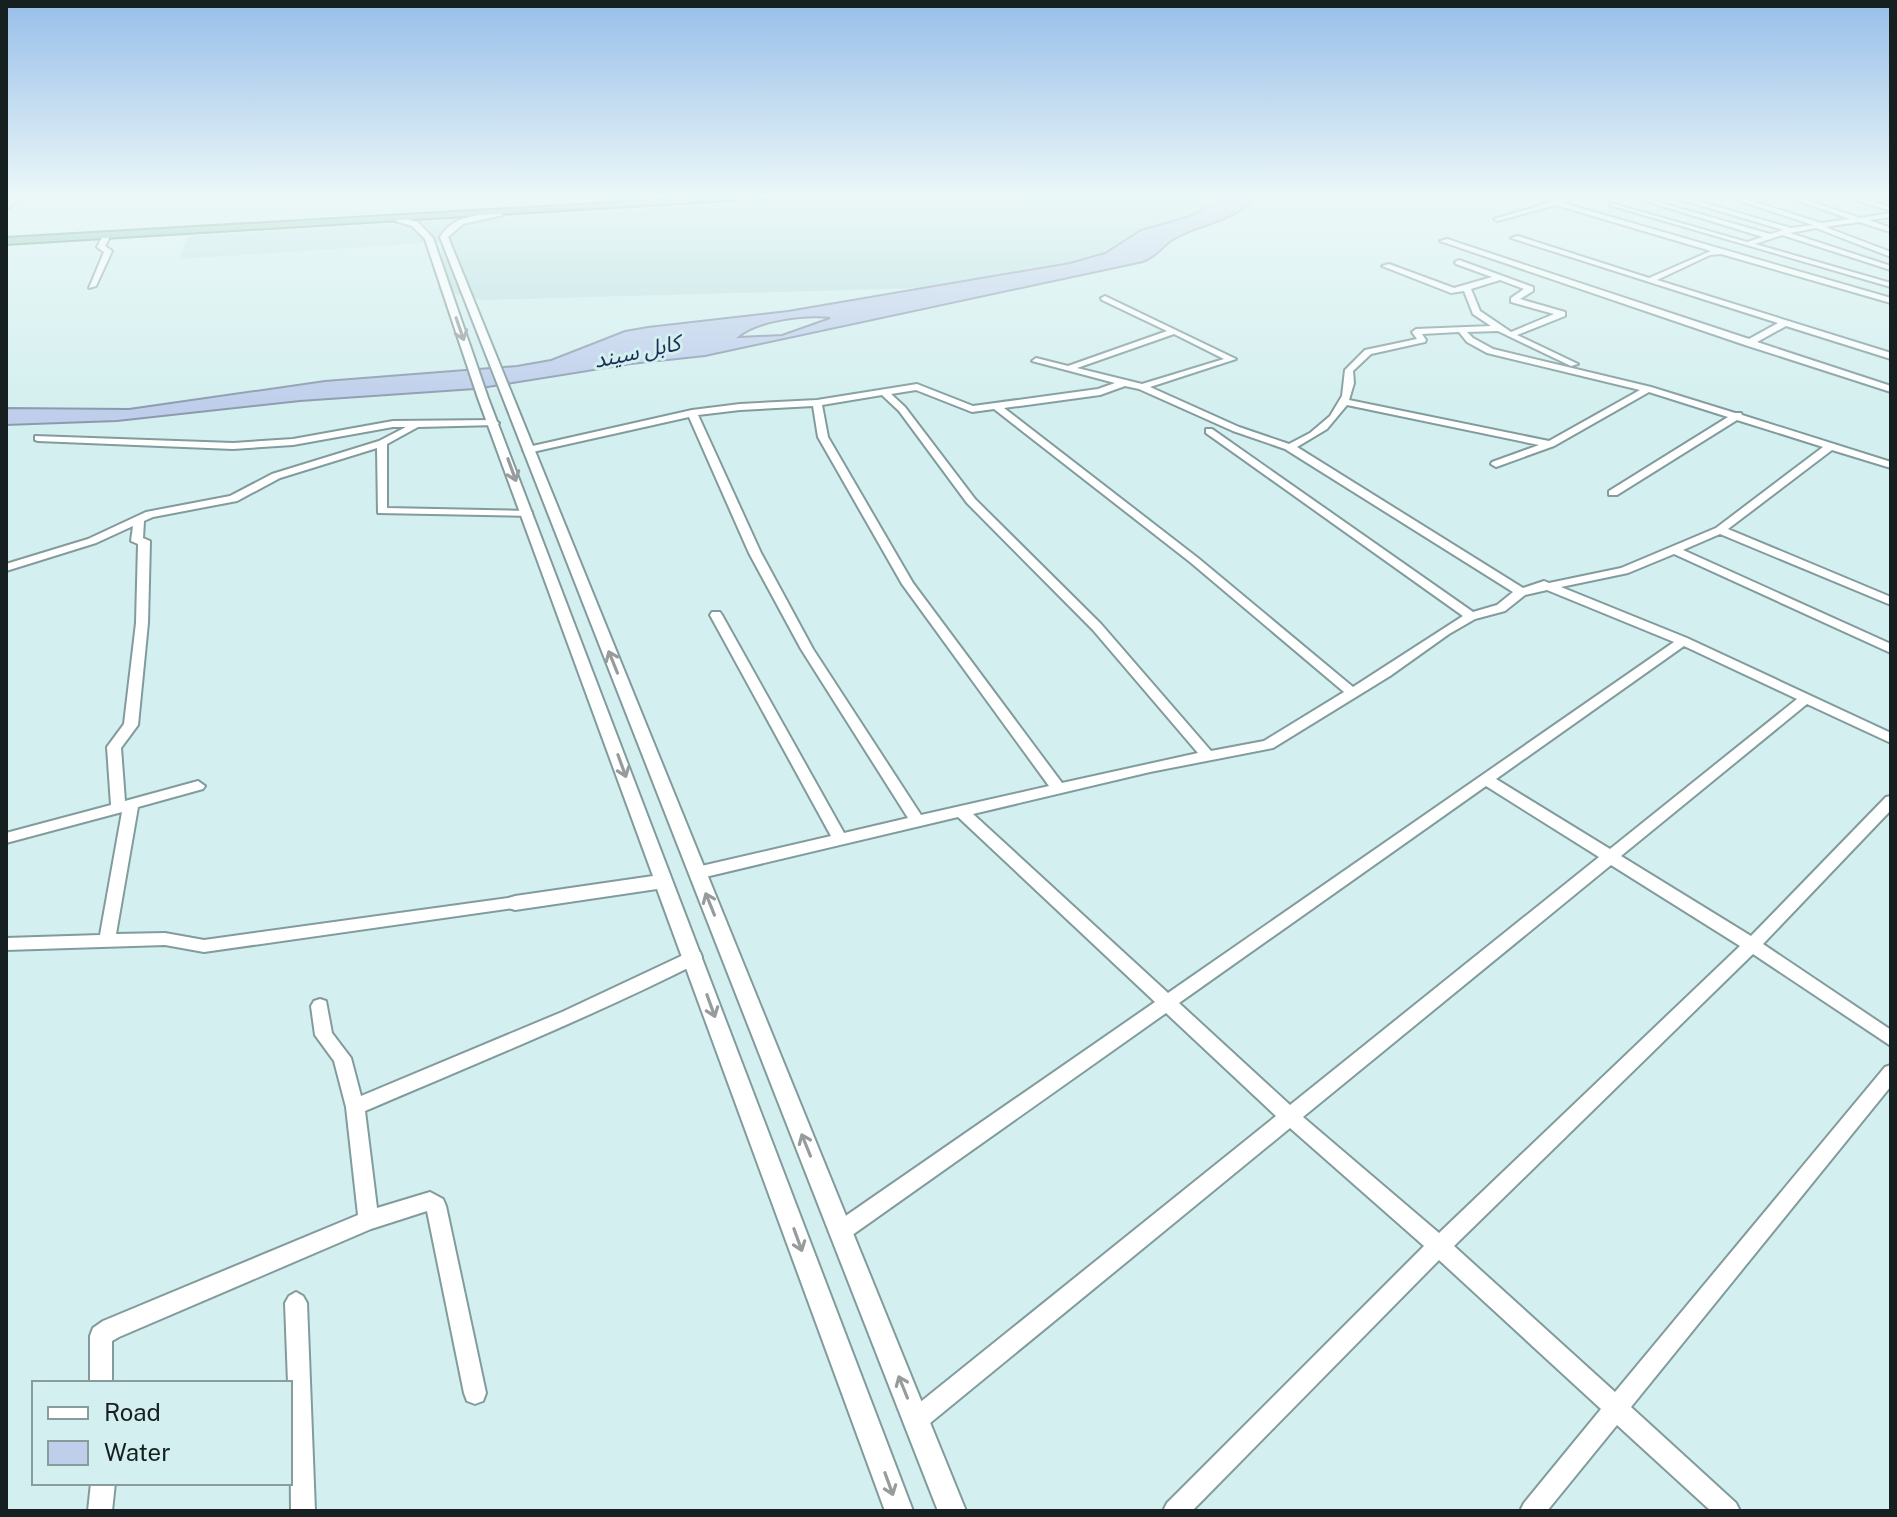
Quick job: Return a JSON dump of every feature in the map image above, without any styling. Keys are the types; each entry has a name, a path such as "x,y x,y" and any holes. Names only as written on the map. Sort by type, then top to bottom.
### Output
{"street":[{"path":"92,286 102,268"},
{"path":"439,268 483,398 899,1511"},
{"path":"456,268 952,1511"},
{"path":"1391,268 1449,290 1468,290 1525,268 1891,389"},
{"path":"1474,268 1530,289 1514,300 1562,314 1510,335"},
{"path":"1611,268 1891,356"},
{"path":"1650,280 1676,268"},
{"path":"1776,268 1891,301"},
{"path":"1831,268 1891,285"},
{"path":"1468,290 1476,312 1498,328 1596,374"},
{"path":"1105,298 1232,359 1142,387"},
{"path":"1748,343 1785,323"},
{"path":"1289,447 1310,440 1346,402 1351,385 1349,370 1368,352 1422,340 1416,332 1498,328"},
{"path":"1460,329 1470,340 1490,351 1596,374 1738,415 1891,465"},
{"path":"1071,368 1175,331"},
{"path":"1036,361 1142,387 1236,429 1289,447 1521,592"},
{"path":"528,450 692,413 817,403 917,387 972,409 1100,392 1126,382"},
{"path":"1496,464 1550,444 1648,389"},
{"path":"883,391 902,409 971,501 1097,627 1208,756"},
{"path":"1346,402 1550,444"},
{"path":"817,403 823,437 908,584 1058,788"},
{"path":"996,406 1194,560 1353,693"},
{"path":"692,413 755,553 807,649 918,823"},
{"path":"1613,493 1738,415"},
{"path":"38,438 233,446 293,442 393,424 494,423"},
{"path":"6,568 92,541 139,518 233,499 276,476 382,443 425,424"},
{"path":"1209,431 1471,616"},
{"path":"382,443 382,511 528,514"},
{"path":"697,873 1058,788 1268,745 1471,616 1501,608 1521,592 1536,591 1543,585 1624,571 1720,530 1830,446"},
{"path":"107,941 124,805 114,747 131,725 142,623 144,541 137,541 139,518"},
{"path":"1720,530 1891,601"},
{"path":"1672,549 1891,649"},
{"path":"548,566 572,560"},
{"path":"1543,585 1683,641 1891,738"},
{"path":"716,615 841,841"},
{"path":"841,1231 1683,641"},
{"path":"916,1420 1614,858 1805,699"},
{"path":"1485,779 1752,945 1891,1039"},
{"path":"6,838 198,786"},
{"path":"1175,1511 1439,1246 1752,945 1891,801"},
{"path":"962,812 1291,1118 1439,1246 1728,1511"},
{"path":"6,944 165,939 204,946 665,881"},
{"path":"355,1107 547,1023 613,999 694,957"},
{"path":"320,1006 324,1035 342,1058 355,1107 369,1220"},
{"path":"1532,1511 1891,1073"},
{"path":"101,1381 98,1345 101,1336 111,1329 369,1220 430,1201 436,1206 475,1393"},
{"path":"296,1303 303,1511"},
{"path":"100,1511 103,1485"}],"shaded area":[{"path":"440,268 1042,268 925,288 483,300 438,290"}],"water":[{"name":"کابل سيند","path":"1042,268 1116,268 705,356 631,364 475,389 300,401 117,421 6,425 6,408 129,409 325,381 517,366 551,360 625,331 788,311","holes":["830,318 782,335 739,337 747,331 783,320"]}]}
